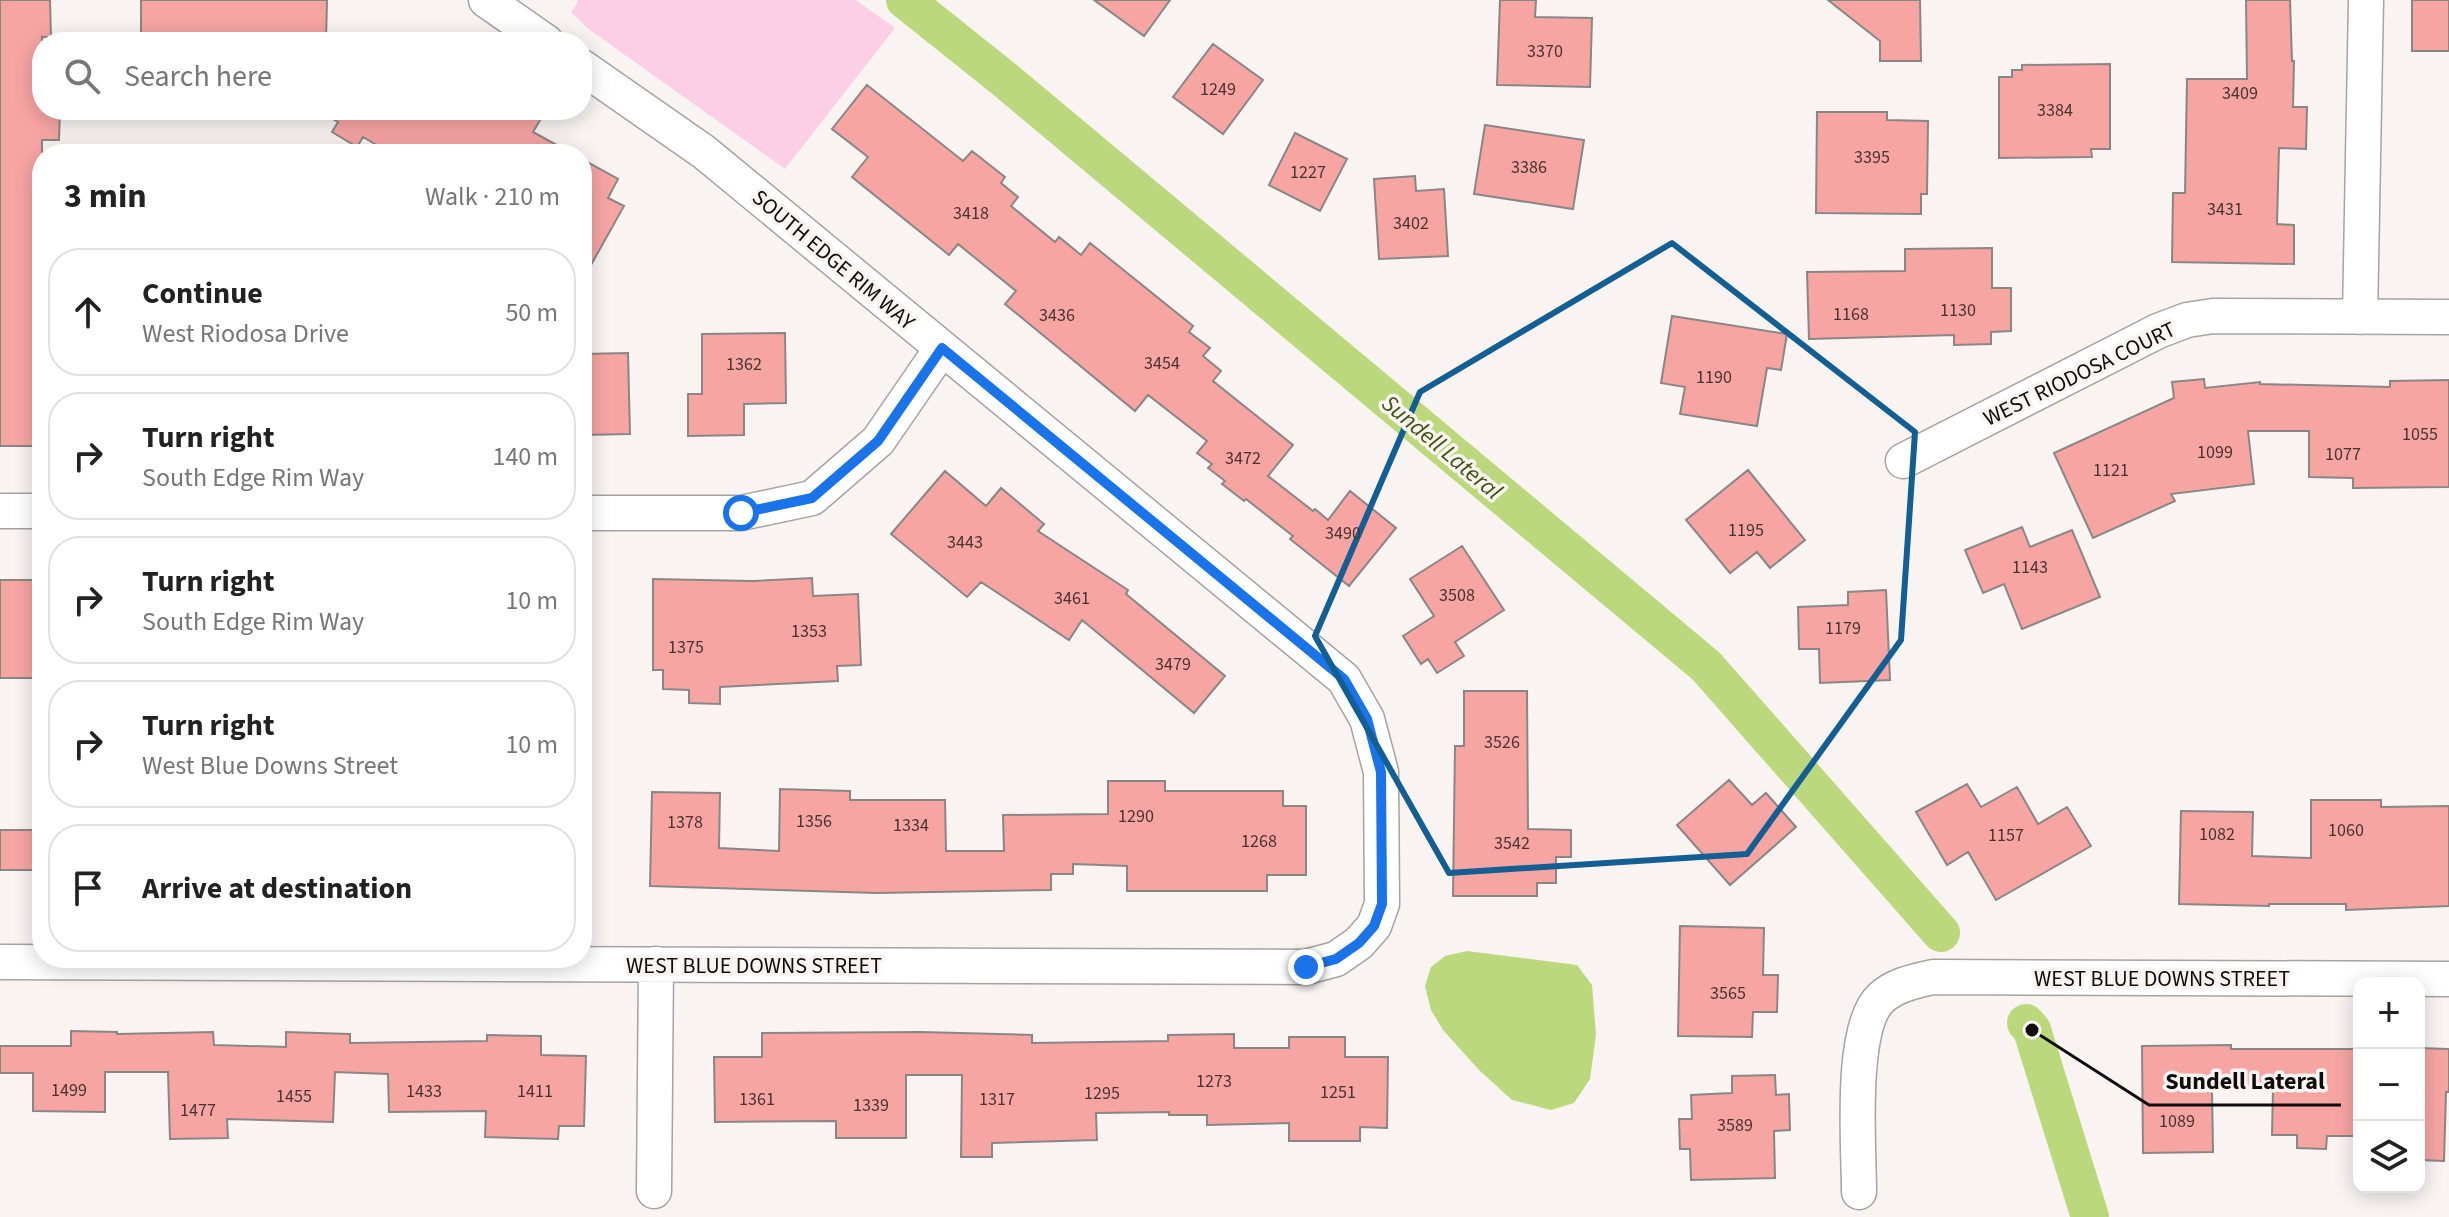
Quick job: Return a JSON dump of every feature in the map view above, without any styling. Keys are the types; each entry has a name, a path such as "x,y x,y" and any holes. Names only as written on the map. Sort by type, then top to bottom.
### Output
{"street":[{"path":"2360,317 2366,0"},
{"path":"499,4 534,32"},
{"name":"SOUTH EDGE RIM WAY","path":"592,74 704,152 1344,679 1367,719 1381,772 1382,904 1374,926 1359,943"},
{"name":"WEST RIODOSA COURT","path":"1903,461 2158,331 2187,320 2213,316 2449,317"},
{"path":"592,513 741,513 812,498 878,441 942,348"},
{"path":"0,511 32,511"},
{"name":"WEST BLUE DOWNS STREET","path":"592,964 1306,967 1336,959 1359,943"},
{"name":"WEST BLUE DOWNS STREET","path":"0,962 32,962"},
{"path":"654,1191 656,964"},
{"name":"WEST BLUE DOWNS STREET","path":"1859,1192 1859,1054 1865,1025 1880,999 1905,984 1933,977 2449,979"}],"highlighted area":[{"path":"1672,243 1915,432 1901,640 1747,854 1449,873 1315,636 1420,392"}],"shaded area":[{"path":"577,0 856,0 895,28 785,169 587,28 571,12"},
{"path":"1467,951 1577,965 1592,985 1596,1035 1590,1079 1574,1103 1551,1110 1512,1100 1479,1070 1443,1030 1431,1010 1425,986 1431,967 1445,956"}],"building":[{"path":"0,0 50,0 51,32 32,32 32,120 60,120 59,140 42,140 42,144 32,144 32,446 0,446"},
{"path":"141,0 327,0 326,32 141,32"},
{"path":"1094,0 1170,0 1144,36"},
{"path":"1500,0 1536,0 1535,17 1592,18 1590,87 1497,85"},
{"path":"1828,0 1920,0 1921,61 1880,61 1880,41"},
{"path":"2246,0 2290,0 2293,107 2307,107 2306,149 2279,148 2277,224 2294,225 2294,264 2172,262 2173,193 2185,193 2187,79 2247,79"},
{"path":"2412,0 2449,0 2449,51 2412,51"},
{"path":"1213,44 1263,80 1223,134 1173,97"},
{"path":"2110,64 2110,149 2091,149 2092,157 1999,158 1999,77 2012,77 2012,70 2022,70 2022,65"},
{"path":"867,85 963,161 972,151 1005,177 1001,183 1018,197 1011,206 1055,242 1059,237 1081,255 1090,243 1193,326 1189,332 1210,348 1203,356 1221,371 1213,381 1293,445 1268,476 1328,520 1350,491 1396,528 1349,586 1290,539 1293,536 1222,484 1225,481 1208,468 1212,464 1197,453 1207,441 1148,395 1135,411 1005,304 1016,291 958,244 949,255 852,177 868,157 832,129"},
{"path":"1817,112 1887,112 1887,120 1928,121 1927,194 1921,194 1921,214 1816,213"},
{"path":"334,120 540,120 533,132 555,144 375,144 363,137 359,144 352,144 332,132 338,122"},
{"path":"1485,125 1584,140 1573,209 1474,194"},
{"path":"1295,133 1347,159 1320,211 1269,185"},
{"path":"592,165 618,179 608,198 624,206 592,263"},
{"path":"1415,176 1416,191 1444,189 1448,256 1379,259 1374,179"},
{"path":"1992,248 1992,288 2011,288 2011,331 1991,332 1991,344 1954,345 1954,335 1809,339 1807,272 1905,271 1905,249"},
{"path":"1672,316 1787,334 1781,370 1767,368 1757,426 1680,414 1685,387 1661,383"},
{"path":"785,333 786,403 744,404 744,435 688,436 688,394 702,394 702,334"},
{"path":"628,353 630,434 592,435 592,354"},
{"path":"2204,379 2205,388 2260,382 2390,387 2390,381 2449,380 2449,487 2353,488 2353,478 2309,477 2309,431 2248,431 2254,484 2171,494 2175,501 2093,538 2054,453 2174,398 2172,382"},
{"path":"1748,470 1805,540 1770,568 1757,552 1730,573 1686,520"},
{"path":"945,471 986,506 1001,488 1044,524 1038,531 1128,590 1126,594 1225,676 1194,713 1082,620 1069,640 981,582 967,597 891,534"},
{"path":"2022,527 2030,547 2072,530 2100,597 2022,629 2004,584 1983,593 1965,550"},
{"path":"1462,546 1504,610 1455,642 1464,656 1437,673 1428,659 1421,664 1403,636 1434,616 1410,579"},
{"path":"812,578 813,596 858,594 861,665 837,666 838,681 720,687 720,704 689,703 689,690 663,689 663,670 653,670 653,579 752,581"},
{"path":"0,580 32,580 32,678 0,678"},
{"path":"1886,590 1890,680 1820,683 1819,649 1799,649 1798,607 1848,605 1848,592"},
{"path":"1464,691 1527,691 1528,829 1571,830 1571,857 1556,857 1556,883 1537,883 1537,896 1453,896 1455,746 1464,746"},
{"path":"1729,780 1752,805 1766,793 1796,827 1730,885 1677,825"},
{"path":"1108,781 1165,781 1165,791 1283,791 1283,806 1306,806 1306,875 1267,875 1267,891 1127,891 1127,866 1073,864 1073,874 1051,874 1051,890 877,893 650,886 652,792 720,793 719,848 779,851 780,789 850,791 850,800 945,800 946,851 1004,851 1003,815 1108,814"},
{"path":"1967,784 1981,807 2017,787 2038,824 2067,807 2091,846 1996,900 1968,852 1947,865 1916,812"},
{"path":"2311,800 2381,800 2381,807 2449,806 2449,906 2346,910 2346,904 2179,904 2181,811 2253,812 2252,856 2311,858"},
{"path":"0,830 32,830 32,870 0,870"},
{"path":"1680,926 1764,928 1763,975 1778,975 1777,1012 1753,1012 1752,1037 1678,1036"},
{"path":"71,1031 117,1034 213,1032 214,1045 286,1047 286,1032 350,1034 350,1043 487,1041 487,1035 541,1036 541,1055 586,1056 584,1126 559,1126 558,1139 485,1137 486,1111 389,1112 388,1074 335,1072 333,1122 227,1119 228,1138 170,1139 168,1072 105,1072 105,1112 33,1111 33,1073 0,1073 0,1046 71,1046"},
{"path":"762,1033 1032,1035 1032,1043 1168,1041 1168,1035 1234,1034 1234,1048 1289,1048 1289,1037 1345,1037 1345,1057 1388,1057 1387,1128 1360,1127 1360,1141 1289,1141 1289,1123 1207,1125 1207,1115 1096,1113 1097,1140 992,1143 992,1157 961,1157 962,1075 906,1075 906,1138 836,1138 836,1121 715,1122 714,1057 762,1057"},
{"path":"2142,1046 2353,1049 2353,1136 2327,1136 2326,1149 2297,1148 2297,1135 2272,1135 2273,1089 2212,1089 2213,1152 2143,1153"},
{"path":"2425,1048 2449,1049 2444,1161 2425,1160"},
{"path":"1775,1075 1776,1095 1789,1094 1790,1130 1774,1131 1775,1178 1691,1180 1690,1149 1680,1149 1679,1119 1692,1119 1691,1095 1732,1093 1732,1076"}],"waterway":[{"name":"Sundell Lateral","path":"905,0 1004,79 1706,666 1941,933"},
{"name":"Sundell Lateral","path":"2026,1023 2032,1030 2090,1217"}],"place":[{"name":"Sundell Lateral","path":"2032,1030"}],"route":[{"path":"741,513 812,498 878,441 942,348 1344,679 1367,719 1381,772 1382,904 1374,926 1359,943 1336,959 1306,967"}]}
